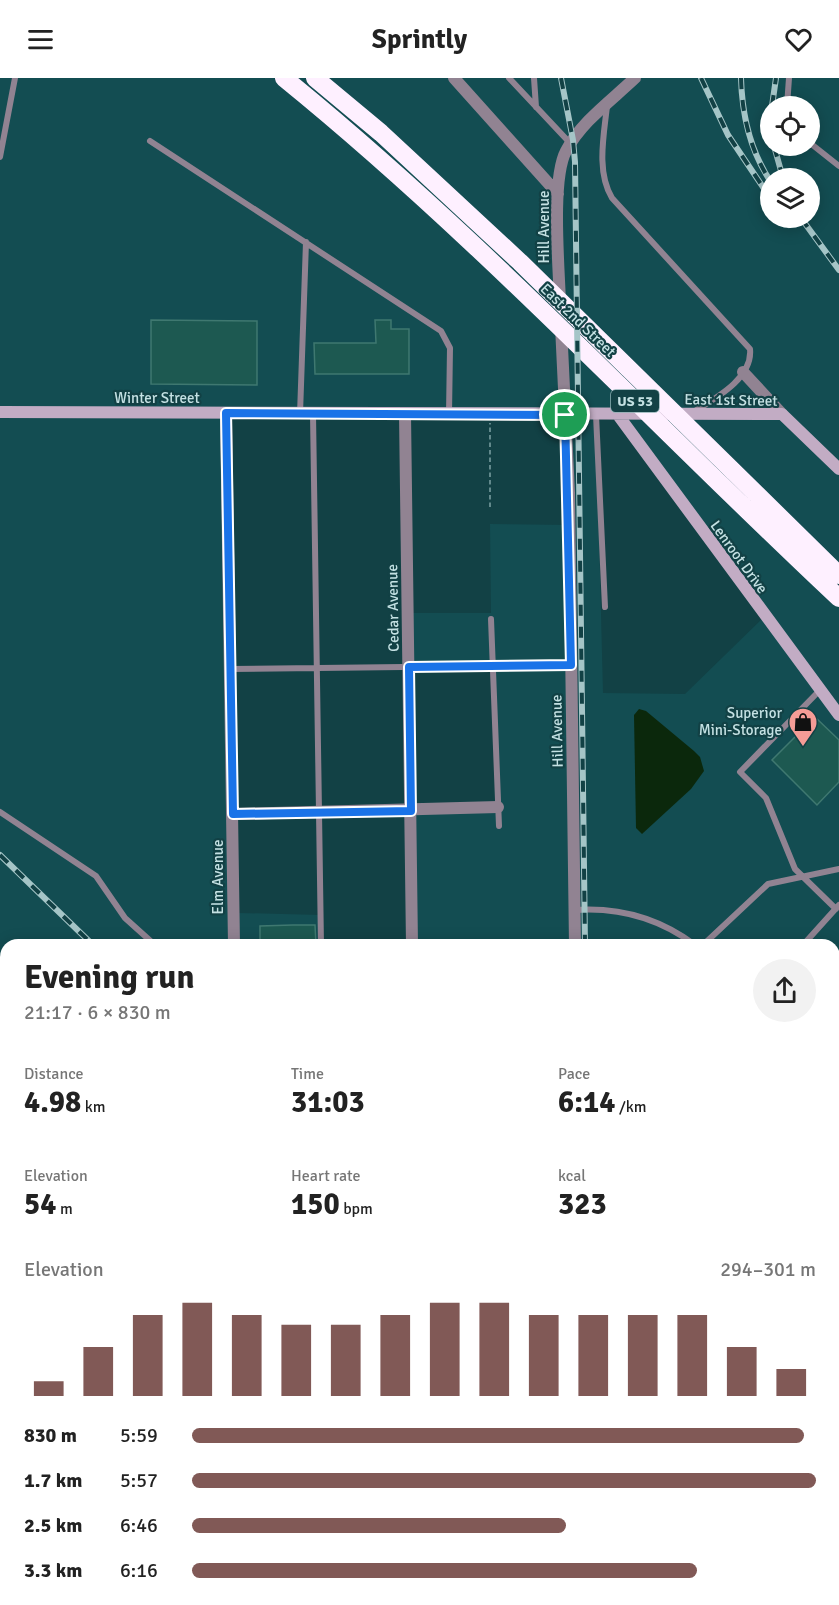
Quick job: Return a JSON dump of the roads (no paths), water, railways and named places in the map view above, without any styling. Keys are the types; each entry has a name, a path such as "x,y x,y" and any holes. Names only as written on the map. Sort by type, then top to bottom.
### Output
{"highway":[{"name":"East 2nd Street","path":"284,78 364,144 504,273 765,529 839,598"},
{"name":"East 2nd Street","path":"315,78 381,133 520,262 839,575"}],"street":[{"path":"454,78 558,194"},
{"name":"Hill Avenue","path":"575,939 571,665 558,194 564,154 570,143 635,78"},
{"path":"743,372 782,414"},
{"name":"Winter Street","path":"0,412 565,415"},
{"name":"Elm Avenue","path":"226,413 234,939"},
{"name":"Cedar Avenue","path":"405,414 412,939"},
{"name":"East 1st Street","path":"565,415 782,414 839,469"},
{"name":"Lenroot Drive","path":"618,415 839,715"},
{"path":"233,814 498,807"}],"lane":[{"path":"0,157 15,78"},
{"path":"509,78 570,143"},
{"path":"534,78 536,107"},
{"path":"788,96 789,78"},
{"path":"607,104 603,164 608,192 747,344 750,359 743,372 724,392 690,414"},
{"path":"150,141 441,331 450,348 449,414"},
{"path":"820,151 839,166"},
{"path":"306,242 307,414 317,668 321,939"},
{"path":"596,415 605,608"},
{"path":"491,619 499,826"},
{"path":"230,669 571,665"},
{"path":"808,939 837,907 801,876 790,862 766,798 740,772 820,690"},
{"path":"0,812 96,876 125,918 148,939"},
{"path":"709,939 764,887 774,882 839,869"},
{"path":"574,910 623,911 664,927 685,939"}],"railway":[{"path":"561,78 575,162 585,939"},
{"path":"701,78 728,135 760,183"},
{"path":"741,78 748,132 763,168"},
{"path":"773,96 776,78"},
{"path":"777,156 780,168"},
{"path":"808,228 839,270"},
{"path":"0,855 87,939"}],"place":[{"name":"Superior Mini-Storage","path":"803,748"}]}
